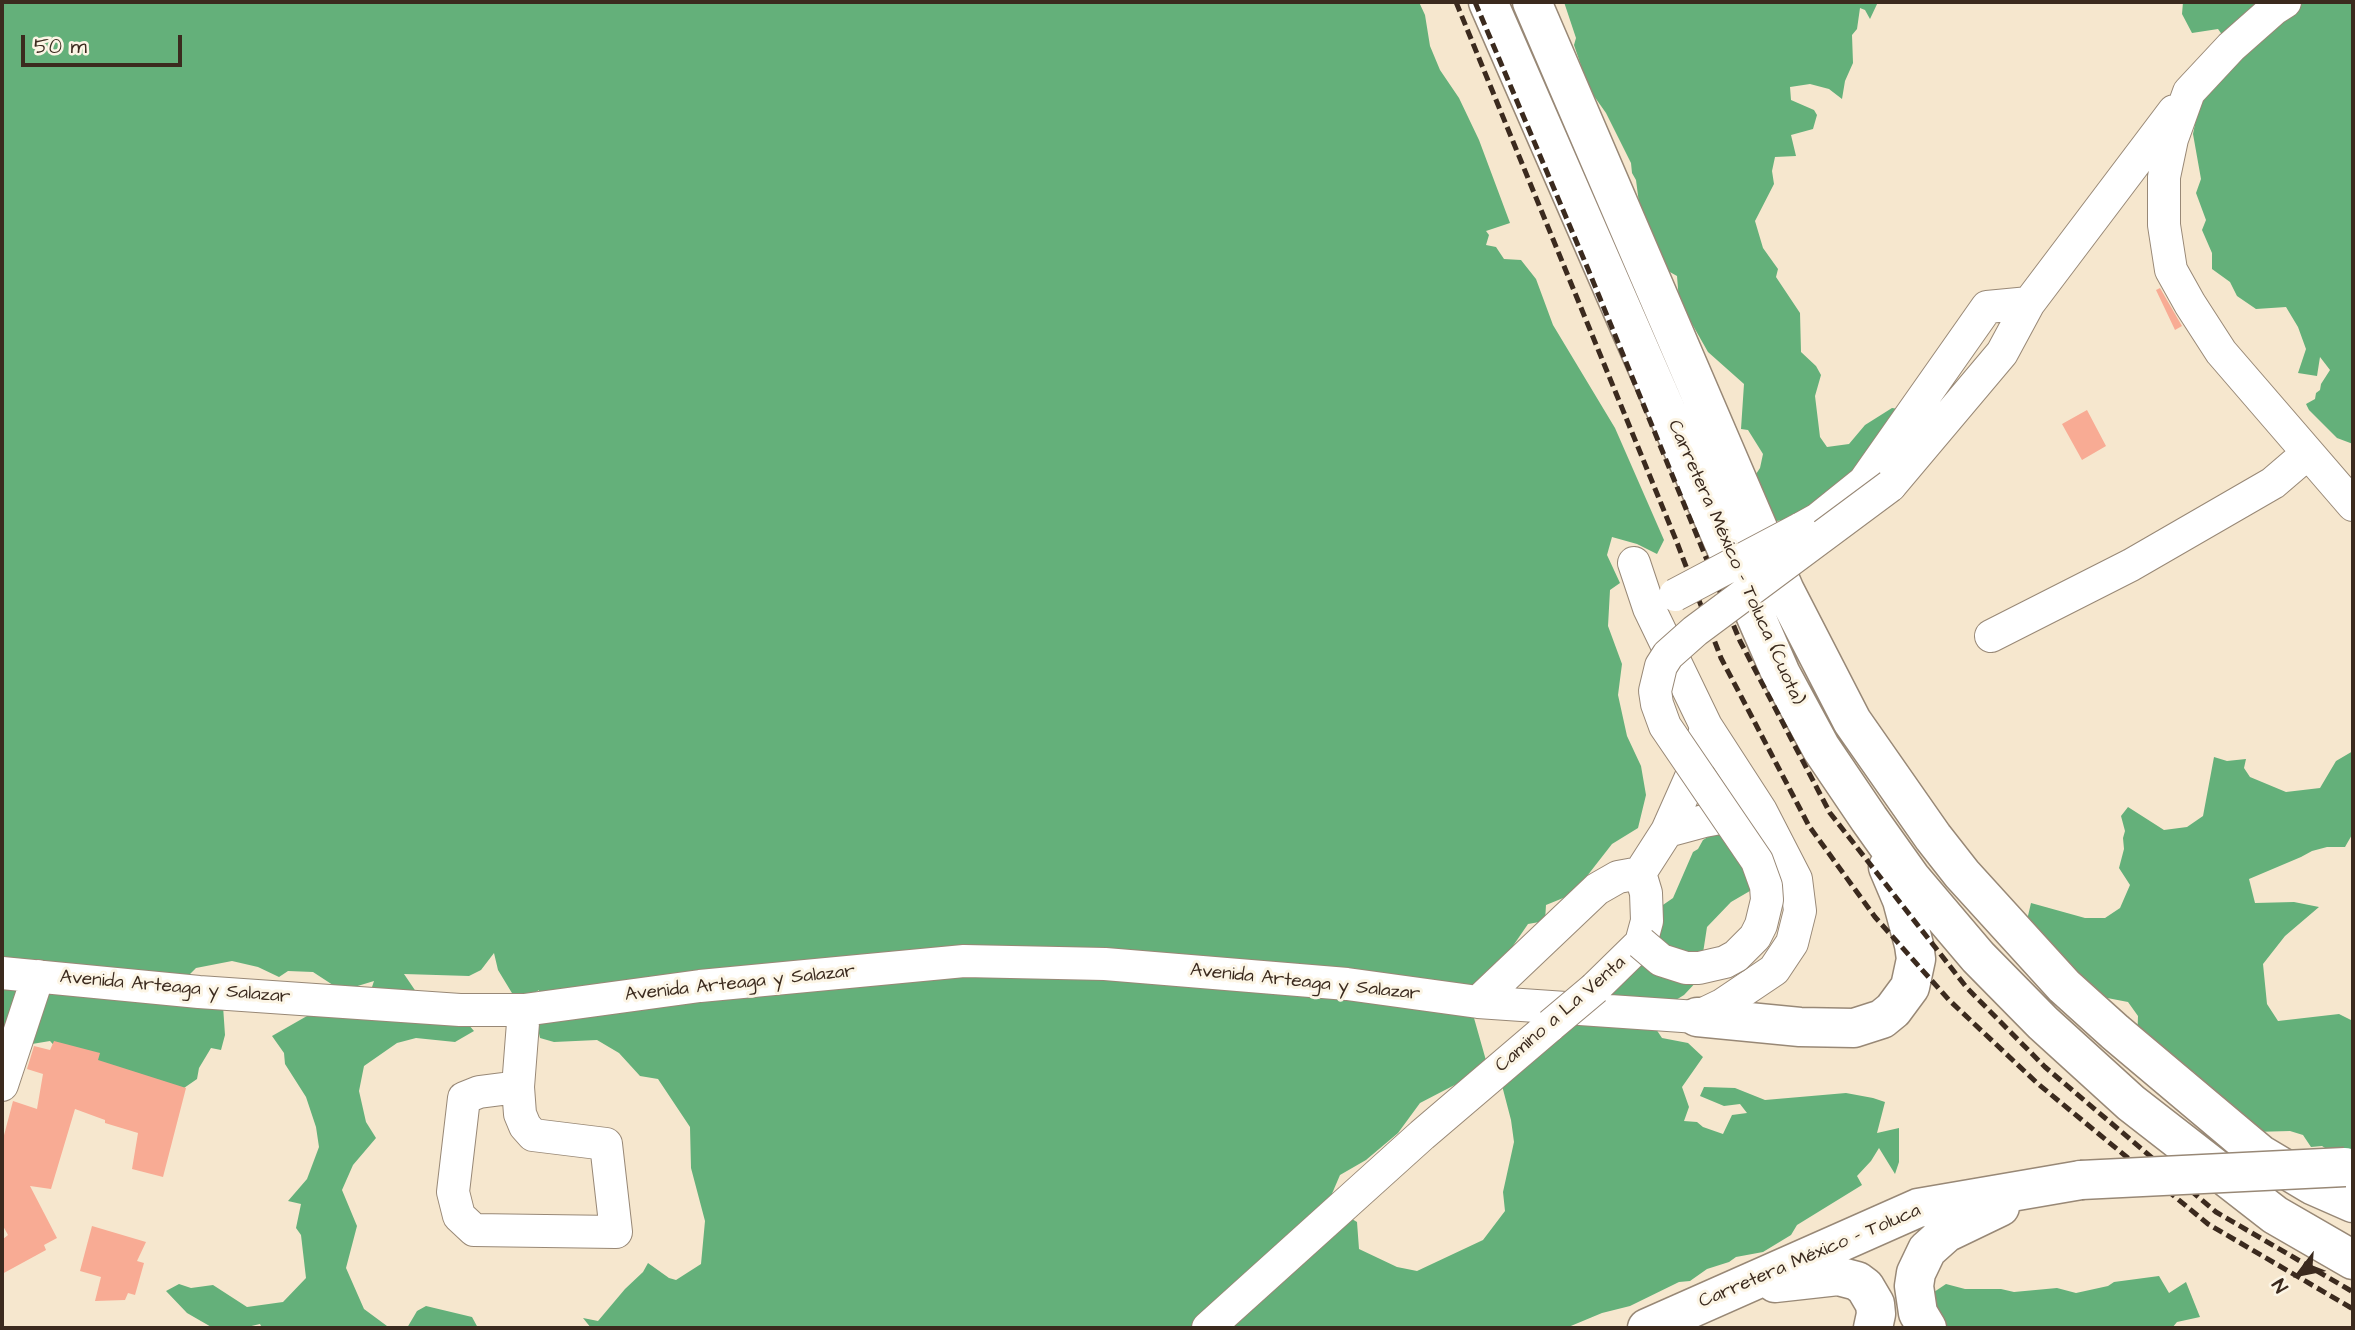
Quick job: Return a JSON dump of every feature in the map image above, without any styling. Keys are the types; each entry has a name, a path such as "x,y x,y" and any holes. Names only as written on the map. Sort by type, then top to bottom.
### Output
{"main road":[{"name":"Carretera México - Toluca (Cuota)","path":"1488,2 1781,674 1821,748 1870,820 1931,903 1978,957 2047,1027 2131,1103 2275,1215 2353,1259"},
{"name":"Carretera México - Toluca (Cuota)","path":"1532,2 1785,591 1852,721 1962,874 2064,986 2260,1154 2312,1185 2351,1179"},
{"path":"1697,1017 1800,1027 1854,1028 1882,1019 1893,1010 1906,993 1914,973 1914,945 1902,901 1870,820"},
{"path":"2047,1027 2306,1197 2353,1222"},
{"name":"Carretera México - Toluca","path":"1647,1328 1918,1208 2081,1180 2351,1179"},
{"path":"1927,1328 1918,1312 1914,1286 1916,1273 1927,1250 1946,1233 2043,1186"},
{"path":"1735,1288 1848,1277 1865,1287 1871,1295 1876,1314 1874,1328"}],"street":[{"path":"1641,943 1661,960 1686,968 1725,962 1736,956 1755,937 1765,913 1767,900 1766,886 1757,861 1665,726 1655,691 1661,666 1668,654 1890,486 2002,353 2029,303 2189,92 2231,47 2285,2"},
{"path":"2189,92 2172,139 2164,177 2164,225 2171,270 2221,352 2353,505"},
{"path":"1662,601 1818,519 1864,482 1987,307 2029,303"},
{"path":"1991,636 2131,565 2273,484 2308,453"},
{"path":"1634,563 1662,601 1706,726 1761,811 1796,879 1800,895 1797,928 1788,950 1774,970 1722,1005 1697,1017"},
{"path":"1478,1002 1597,889 1618,877 1640,873 1667,831 1699,760 1706,726"},
{"path":"1667,831 1761,811"},
{"name":"Camino a La Venta","path":"1208,1328 1422,1135 1595,988 1641,943 1647,921 1646,893 1640,873"},
{"name":"Avenida Arteaga y Salazar","path":"2,973 254,996 460,1010 524,1010 700,986 964,961 1119,965 1347,984 1478,1002 1697,1017"},
{"path":"2,1085 38,976"},
{"path":"518,1087 479,1092 464,1098 453,1192 458,1216 474,1230 616,1232 606,1144 533,1135 520,1114 518,1087 524,1010"}],"green space":[{"path":"2,2 1419,2 1425,15 1430,46 1440,70 1459,98 1479,140 1510,223 1486,231 1489,235 1486,245 1496,247 1504,259 1521,260 1536,279 1553,325 1615,428 1664,540 1657,554 1637,544 1612,537 1607,555 1620,583 1610,590 1608,626 1622,664 1618,695 1627,736 1641,766 1646,795 1638,828 1612,844 1573,894 1546,905 1545,921 1528,924 1469,1010 1467,1016 1474,1018 1487,1064 1470,1077 1420,1103 1398,1133 1366,1160 1340,1175 1331,1196 1347,1216 1357,1222 1359,1249 1397,1267 1417,1271 1483,1240 1505,1211 1503,1192 1514,1142 1499,1074 1570,1025 1605,1005 1660,907 1673,898 1693,852 1703,840 1719,830 1736,848 1755,888 1731,902 1707,927 1699,979 1684,995 1648,1017 1662,1038 1688,1043 1703,1057 1682,1087 1689,1107 1684,1121 1697,1122 1723,1134 1732,1115 1747,1113 1740,1104 1724,1106 1700,1096 1704,1087 1735,1088 1765,1100 1846,1093 1873,1098 1885,1102 1877,1133 1899,1128 1899,1162 1895,1174 1879,1148 1857,1176 1862,1185 1797,1225 1791,1235 1763,1252 1736,1257 1707,1269 1690,1281 1679,1282 1630,1306 1602,1313 1566,1328 591,1328 583,1318 598,1321 648,1263 676,1280 701,1264 705,1221 691,1168 690,1127 658,1079 640,1076 619,1053 597,1040 554,1042 540,1038 536,1020 539,990 518,1003 498,970 494,953 481,970 469,976 404,974 425,1005 449,1002 474,1031 455,1042 416,1038 397,1043 364,1066 359,1091 366,1122 376,1138 353,1165 342,1190 357,1226 346,1268 364,1309 387,1326 402,1328 262,1328 260,1324 243,1328 213,1328 187,1313 166,1291 179,1284 191,1288 213,1285 247,1307 283,1302 306,1278 301,1235 296,1228 301,1204 288,1201 307,1179 319,1147 316,1127 306,1097 285,1064 284,1053 272,1036 307,1016 327,1015 370,993 374,981 339,989 313,972 288,971 279,977 258,967 232,961 196,968 182,982 223,1006 225,1035 221,1050 211,1048 199,1068 197,1079 171,1097 83,1077 50,1041 2,1049"},
{"path":"1564,2 1878,2 1870,19 1865,10 1860,8 1857,29 1852,35 1853,63 1845,81 1842,99 1829,89 1810,84 1790,87 1791,100 1814,110 1817,115 1813,129 1791,135 1796,156 1775,157 1772,171 1774,184 1755,221 1763,248 1778,269 1776,277 1800,313 1801,352 1816,366 1821,375 1815,396 1820,437 1827,447 1849,444 1865,425 1892,408 1912,411 1869,477 1787,520 1766,518 1754,477 1760,468 1763,454 1748,430 1741,429 1744,384 1708,352 1679,301 1677,276 1661,267 1638,228 1639,203 1631,163 1606,113 1589,89 1574,45 1576,38"},
{"path":"2183,2 2353,2 2353,444 2337,438 2306,404 2315,399 2330,370 2320,357 2317,376 2298,373 2306,349 2298,327 2286,307 2256,309 2237,296 2230,282 2212,269 2212,253 2202,230 2206,220 2196,193 2201,179 2193,134 2196,119 2188,107 2228,43 2218,29 2192,33 2182,14"},
{"path":"2353,751 2353,833 2345,847 2327,847 2312,851 2249,879 2255,903 2294,902 2319,907 2285,936 2263,964 2267,1004 2278,1021 2339,1014 2353,1021 2353,1163 2348,1163 2322,1146 2311,1147 2303,1135 2290,1131 2253,1132 2194,1072 2146,1057 2137,1042 2138,1016 2128,1002 2071,991 2024,933 2031,903 2085,918 2105,918 2120,908 2130,885 2119,868 2125,831 2121,816 2128,807 2164,830 2187,827 2203,816 2214,757 2227,761 2246,759 2244,768 2250,777 2286,792 2320,788 2336,761"},
{"path":"2159,1276 2169,1293 2186,1282 2200,1317 2177,1322 2172,1328 1932,1328 1922,1300 1946,1284 1965,1289 2001,1289 2014,1292 2057,1288 2076,1293 2108,1286 2114,1282"},
{"path":"426,1306 472,1317 478,1328 407,1328 417,1311"}],"building":[{"path":"2160,288 2182,326 2175,330 2156,290"},
{"path":"2087,410 2106,446 2082,460 2062,424"},
{"path":"54,1041 100,1053 98,1060 186,1088 163,1177 132,1169 138,1133 105,1123 105,1120 75,1109 51,1189 30,1186 57,1238 44,1245 46,1250 2,1274 2,1240 8,1235 2,1224 2,1143 13,1101 37,1109 43,1074 27,1069 34,1046 50,1050"},
{"path":"92,1226 146,1242 137,1261 144,1263 135,1295 128,1293 125,1300 95,1301 101,1277 80,1271"}],"railway":[{"path":"1456,2 1676,540 1721,658 1809,826 1875,917 1949,1000 2037,1083 2208,1224 2353,1309"},
{"path":"1475,2 1740,641 1830,813 1967,988 2045,1067 2216,1212 2353,1292"}]}
